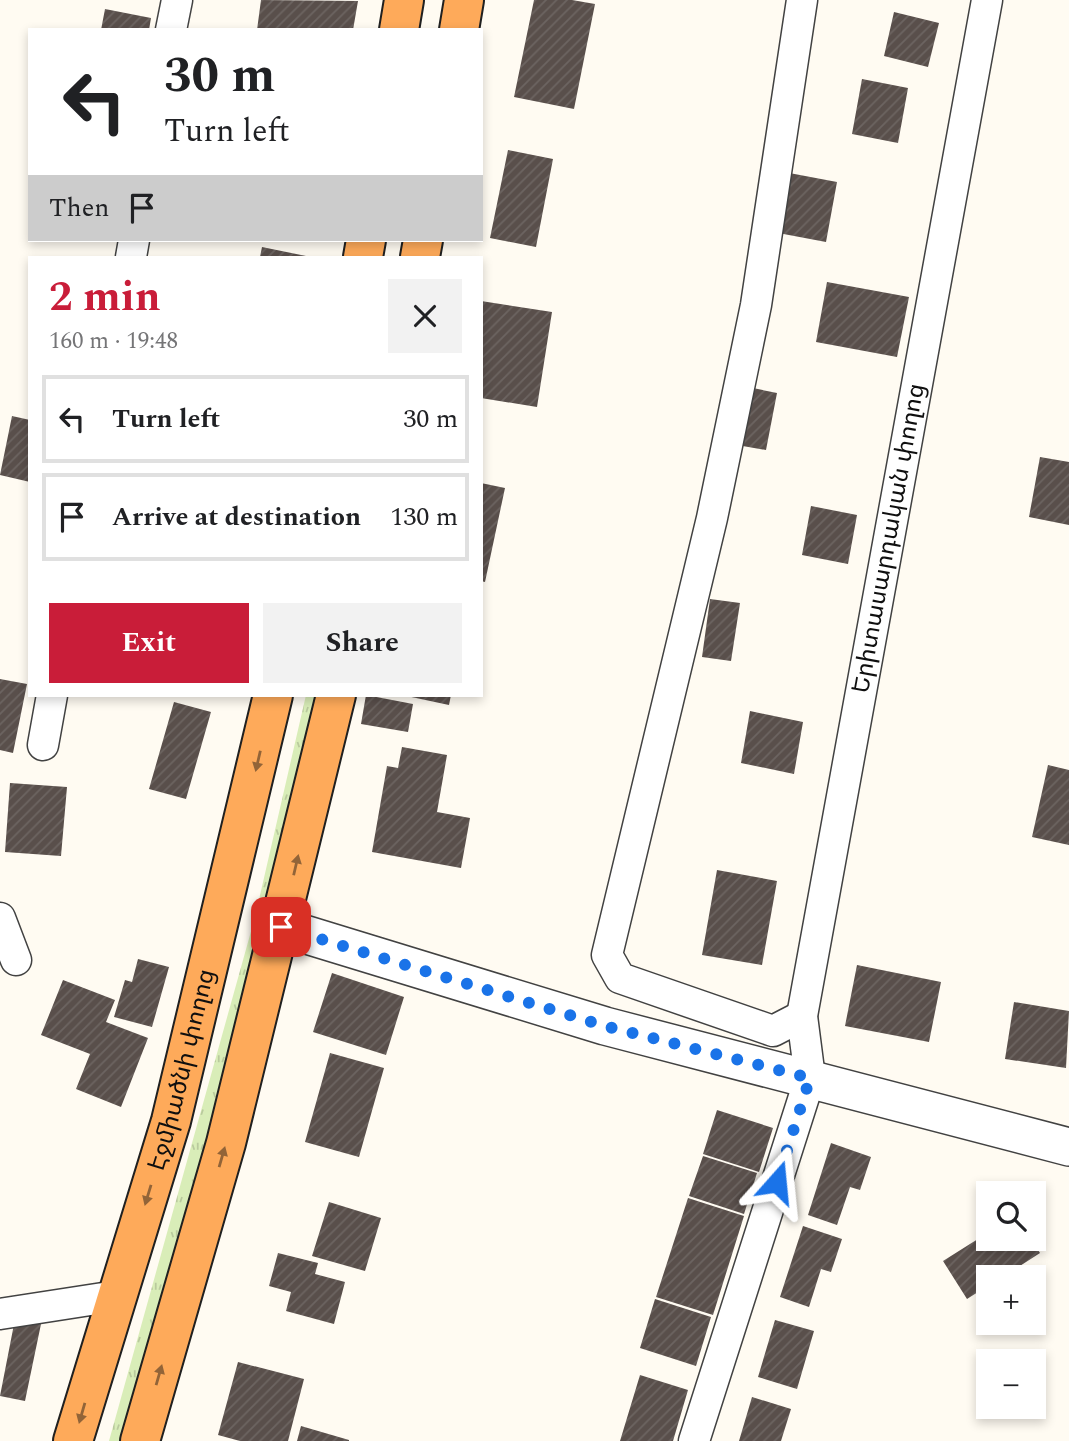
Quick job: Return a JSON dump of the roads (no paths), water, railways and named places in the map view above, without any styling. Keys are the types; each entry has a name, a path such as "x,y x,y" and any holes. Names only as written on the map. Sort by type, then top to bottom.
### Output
{"highway":[{"path":"399,28 404,0"},
{"path":"459,28 464,0"},
{"name":"Էջմիածնի փողոց","path":"74,1441 171,1121 273,697"},
{"path":"139,1441 226,1143 336,697"}],"street":[{"path":"172,28 177,0"},
{"path":"802,0 750,331 712,518 607,955 620,978 773,1031 802,1016"},
{"name":"Երիտասարդական փողոց","path":"810,1078 802,1016 987,0"},
{"path":"43,745 52,697"},
{"path":"0,918 16,960"},
{"path":"281,927 605,1026 1069,1147"},
{"path":"694,1441 810,1078"},
{"path":"0,1314 116,1296"}]}
